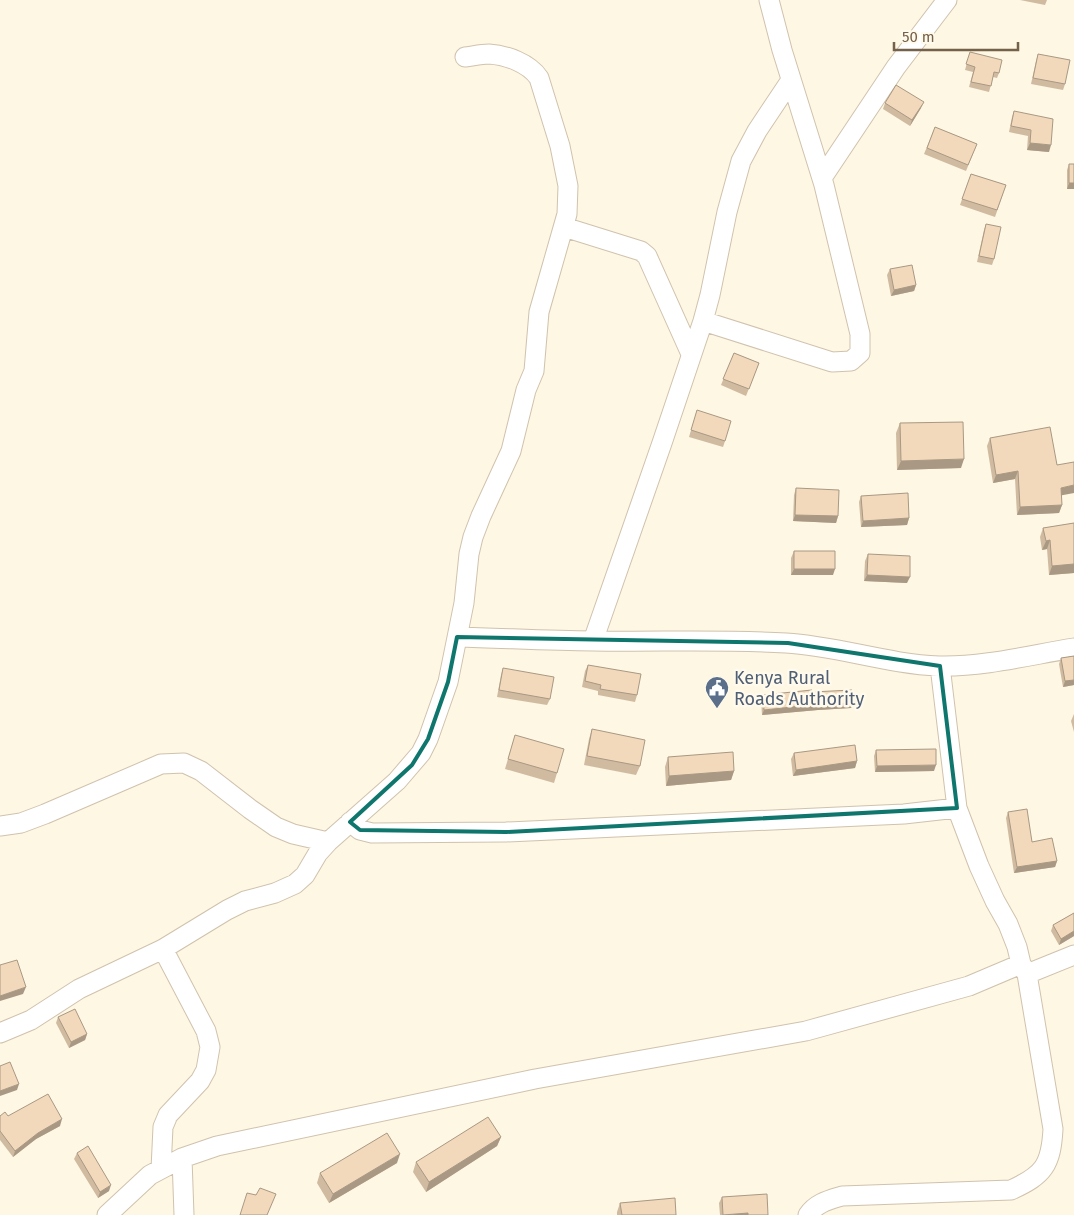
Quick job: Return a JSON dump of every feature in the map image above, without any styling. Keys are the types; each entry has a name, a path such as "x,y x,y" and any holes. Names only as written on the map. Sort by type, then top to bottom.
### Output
{"street":[{"path":"703,321 832,362 852,361 860,353 860,334 857,319 822,178 791,80 769,0"},
{"path":"822,178 896,67 947,0"},
{"path":"0,1033 31,1020 79,989 162,949 244,901 275,894 295,884 305,875 318,853 328,842 397,781 421,753 428,739 448,682 464,603 469,554 473,536 511,451 526,390 534,372 539,312 567,214 568,186 560,146 539,78 526,65 506,58 489,54 465,57"},
{"path":"593,641 703,321 727,212 741,162 757,131 791,80"},
{"path":"564,227 641,251 648,256 691,354"},
{"path":"457,637 593,641 718,640 788,643 877,659 940,666 982,663 1074,648"},
{"path":"808,1215 813,1208 842,1196 1011,1190 1030,1181 1044,1166 1052,1152 1053,1129 1024,969 1008,924 979,866 957,808 940,666"},
{"path":"0,826 21,823 39,817 161,764 184,763 193,766 276,826 293,834 328,842"},
{"path":"350,822 360,830 372,833 506,832 904,814 957,808"},
{"path":"161,1169 163,1127 168,1115 200,1081 206,1070 210,1047 206,1030 162,949"},
{"path":"107,1215 150,1175 182,1158 217,1146 535,1079 806,1030 969,986 1074,955"},
{"path":"182,1158 184,1215"}],"highlighted area":[{"path":"457,637 788,643 940,666 957,808 506,832 360,830 350,822 412,765 428,739 448,682"}],"building":[{"path":"970,52 1002,60 999,73 994,72 991,86 971,82 975,67 966,64"},
{"path":"1038,54 1070,60 1065,84 1033,78"},
{"path":"896,85 924,102 912,120 885,103"},
{"path":"1014,111 1053,119 1051,145 1030,143 1031,130 1011,126"},
{"path":"935,127 977,144 968,165 927,148"},
{"path":"1069,164 1074,164 1074,183 1069,183"},
{"path":"971,174 1006,185 997,210 962,199"},
{"path":"986,224 1001,227 994,259 979,256"},
{"path":"912,265 916,285 894,290 890,269"},
{"path":"734,353 759,363 749,389 723,379"},
{"path":"697,410 731,421 725,441 691,430"},
{"path":"963,422 964,459 901,461 900,423"},
{"path":"1050,427 1057,465 1074,462 1074,485 1061,488 1062,505 1020,507 1018,471 996,475 990,438"},
{"path":"796,488 839,490 838,516 795,515"},
{"path":"908,493 909,518 863,521 861,496"},
{"path":"1074,523 1074,564 1052,566 1050,540 1046,541 1043,528"},
{"path":"794,551 835,551 835,569 794,569"},
{"path":"868,554 910,556 910,577 867,575"},
{"path":"1074,656 1074,680 1065,681 1061,658"},
{"path":"588,665 641,674 637,695 600,689 601,685 585,681"},
{"path":"503,668 554,677 550,699 499,690"},
{"path":"812,690 812,692 852,690 853,703 820,704 764,710 763,695"},
{"path":"592,729 645,740 640,766 587,756"},
{"path":"515,735 564,749 557,773 508,759"},
{"path":"855,745 857,761 796,770 794,753"},
{"path":"936,749 936,765 877,766 876,750"},
{"path":"733,752 734,771 669,776 668,757"},
{"path":"1027,809 1032,842 1052,838 1057,861 1017,867 1008,812"},
{"path":"1074,913 1074,931 1061,939 1053,925"},
{"path":"17,960 26,987 0,996 0,965"},
{"path":"75,1009 87,1034 71,1042 58,1017"},
{"path":"10,1062 19,1084 0,1091 0,1066"},
{"path":"48,1094 62,1119 38,1133 15,1151 0,1131 0,1116 5,1112 8,1116"},
{"path":"488,1117 501,1137 429,1182 416,1162"},
{"path":"387,1133 400,1154 333,1194 320,1173"},
{"path":"88,1146 111,1185 100,1192 77,1153"},
{"path":"260,1188 276,1194 267,1215 240,1215 247,1193 256,1195"},
{"path":"767,1194 768,1215 748,1215 748,1213 723,1215 722,1197"},
{"path":"675,1198 676,1215 622,1215 620,1203"}],"place":[{"name":"Kenya Rural Roads Authority","path":"717,709"}]}
